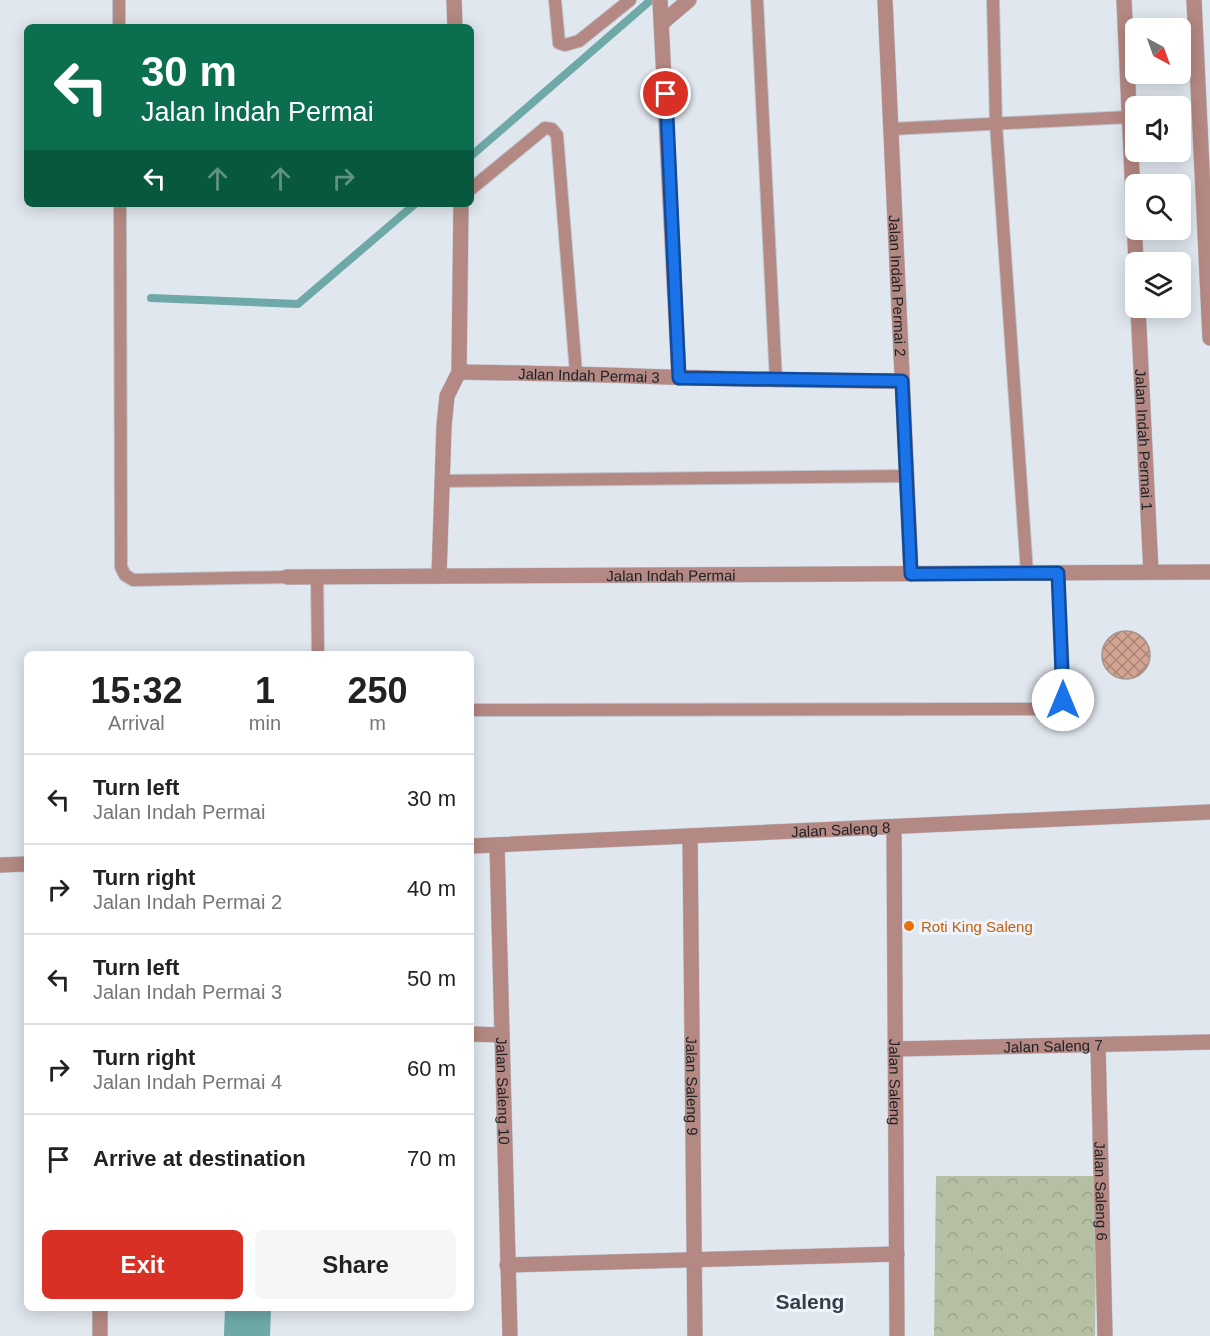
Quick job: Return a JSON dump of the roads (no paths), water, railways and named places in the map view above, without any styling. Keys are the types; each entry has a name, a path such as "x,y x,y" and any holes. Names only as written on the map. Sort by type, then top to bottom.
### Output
{"street":[{"path":"454,0 455,24"},
{"path":"679,378 661,11 689,0"},
{"name":"Jalan Indah Permai 2","path":"885,0 911,574"},
{"path":"1124,0 1128,96"},
{"path":"1194,0 1206,186 1210,338"},
{"path":"1131,162 1136,252"},
{"path":"439,576 447,396 459,372 461,207"},
{"name":"Jalan Indah Permai 1","path":"1138,318 1151,572"},
{"name":"Jalan Indah Permai 3","path":"459,372 576,373 776,381 902,381"},
{"name":"Jalan Indah Permai","path":"286,577 1210,572"},
{"name":"Jalan Saleng 8","path":"474,846 1210,812"},
{"name":"Jalan Saleng","path":"894,826 897,1336"},
{"name":"Jalan Saleng 9","path":"690,836 692,1259 695,1336"},
{"name":"Jalan Saleng 10","path":"497,845 510,1336"},
{"path":"0,865 24,864"},
{"path":"474,1034 502,1035"},
{"name":"Jalan Saleng 7","path":"895,1049 1210,1042"},
{"name":"Jalan Saleng 6","path":"1098,1044 1105,1336"},
{"path":"507,1265 897,1254"},
{"path":"99,1311 100,1336"}],"lane":[{"path":"119,0 119,24"},
{"path":"555,0 559,43 565,45 579,41 630,0"},
{"path":"757,0 776,381"},
{"path":"993,0 996,124 1027,573"},
{"path":"891,129 1125,117"},
{"path":"474,187 545,128 552,129 557,135 576,373"},
{"name":"Jalan Indah Permai","path":"120,207 121,567 125,575 133,580 286,577"},
{"path":"442,481 908,476"},
{"path":"474,710 1036,709 1051,706 1063,700 1058,573"},
{"path":"317,577 318,651"}],"waterway":[{"path":"474,153 651,0"},
{"path":"151,298 298,304 411,207"},
{"path":"247,1336 248,1311"}],"place":[{"name":"Roti King Saleng","path":"909,926"}],"district":[{"name":"Saleng","path":"810,1301"}]}
